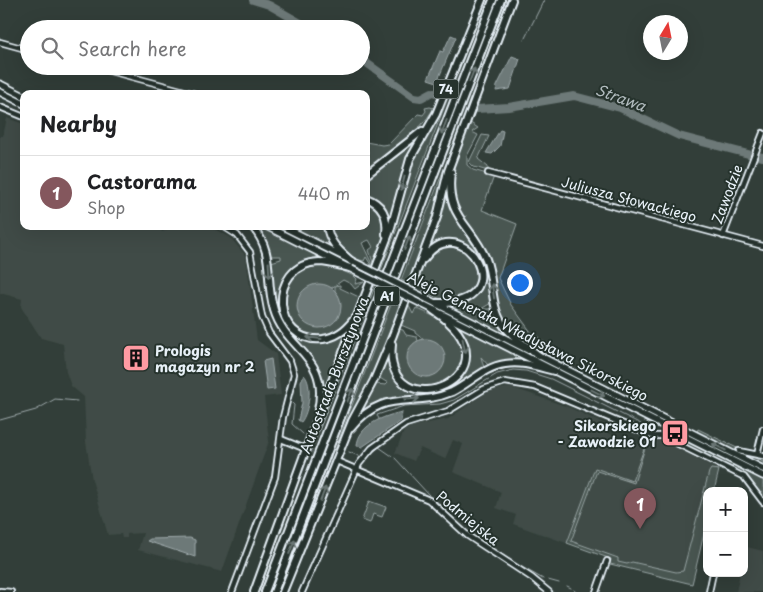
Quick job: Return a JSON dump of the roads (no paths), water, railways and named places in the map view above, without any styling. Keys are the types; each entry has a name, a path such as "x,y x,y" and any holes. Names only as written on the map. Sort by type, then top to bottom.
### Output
{"highway":[{"name":"74","path":"430,123 436,114 482,0"},
{"name":"Autostrada Bursztynowa","path":"265,592 493,0"},
{"name":"Autostrada Bursztynowa","path":"274,592 501,0"},
{"path":"283,592 344,440 374,380 393,335 437,217 445,179 512,0"},
{"path":"370,172 430,123"},
{"path":"254,592 314,426 395,217 410,159 430,123"},
{"path":"454,154 450,178 451,200 458,217 486,258 498,316 511,334 539,356"},
{"path":"370,200 380,206 386,216 387,231 384,246"},
{"path":"254,230 266,250 272,300 276,315 281,326 308,357 318,375 320,401 314,426"},
{"path":"328,230 329,236 336,247 351,265"},
{"path":"418,268 427,254 445,244 464,246 476,257 481,276 474,292 460,301 436,303"},
{"path":"351,265 318,262 296,270 286,282 282,297 282,312 287,322 298,333 309,338 323,339 337,335 346,329 363,302"},
{"path":"393,335 391,361 402,381 414,388 427,391 434,391 448,385 459,375 465,358 465,348 456,329 433,310"},
{"path":"344,440 363,415 380,404 439,396 453,391 498,365 524,364 554,371"}],"main road":[{"path":"0,84 20,94"},
{"path":"0,92 20,102"},
{"name":"Aleje Generała Władysława Sikorskiego","path":"275,230 351,265"},
{"name":"Aleje Generała Władysława Sikorskiego","path":"289,230 433,310 763,476"},
{"name":"Aleje Generała Władysława Sikorskiego","path":"366,273 436,303 763,469"}],"street":[{"path":"0,42 20,48"},
{"path":"125,75 181,90"},
{"path":"0,107 20,115"},
{"name":"Zawodzie","path":"723,236 763,133"},
{"name":"Juliusza Słowackiego","path":"488,173 763,246"},
{"path":"229,230 242,239 250,252 262,317 269,333 293,367 294,380 283,416 275,477 232,592"},
{"path":"302,592 357,469 372,448 401,427 448,411 491,386 512,382 535,387 652,436 662,436 744,477 763,502"},
{"path":"757,454 763,429"},
{"path":"281,439 303,448"},
{"path":"739,451 763,456"},
{"name":"Podmiejska","path":"339,462 429,500 468,536 532,578 549,592"},
{"path":"596,592 607,561"},
{"path":"709,592 712,577"},
{"path":"0,591 12,592"}],"waterway":[{"name":"Strawa","path":"253,0 269,5 295,20"},
{"path":"524,40 544,0"},
{"name":"Strawa","path":"370,65 414,97 421,98 432,92 439,94"},
{"name":"Strawa","path":"477,109 509,107 574,96 620,108 679,136 752,155"},
{"name":"Strawa","path":"757,156 763,157"},
{"path":"379,419 377,415 404,406 440,404 454,400 497,374 513,370 526,371 551,379 643,425"},
{"path":"0,420 36,410 55,399 77,401"},
{"path":"291,402 294,405 292,424 303,434"},
{"path":"366,459 379,447 392,456"},
{"path":"349,452 359,456"},
{"path":"751,456 763,462"},
{"path":"395,458 429,495"},
{"path":"433,498 444,508"},
{"path":"457,521 462,527"},
{"path":"466,531 470,534"},
{"path":"475,537 486,545"},
{"path":"490,547 504,556"},
{"path":"508,559 543,579"},
{"path":"548,580 559,583"},
{"path":"567,586 571,588"}],"tunnel":[{"path":"303,448 338,461"}],"place":[{"name":"Prologis magazyn nr 2","path":"136,358"},
{"name":"Sikorskiego - Zawodzie 01","path":"675,433"},
{"name":"Castorama","path":"640,529"}]}
